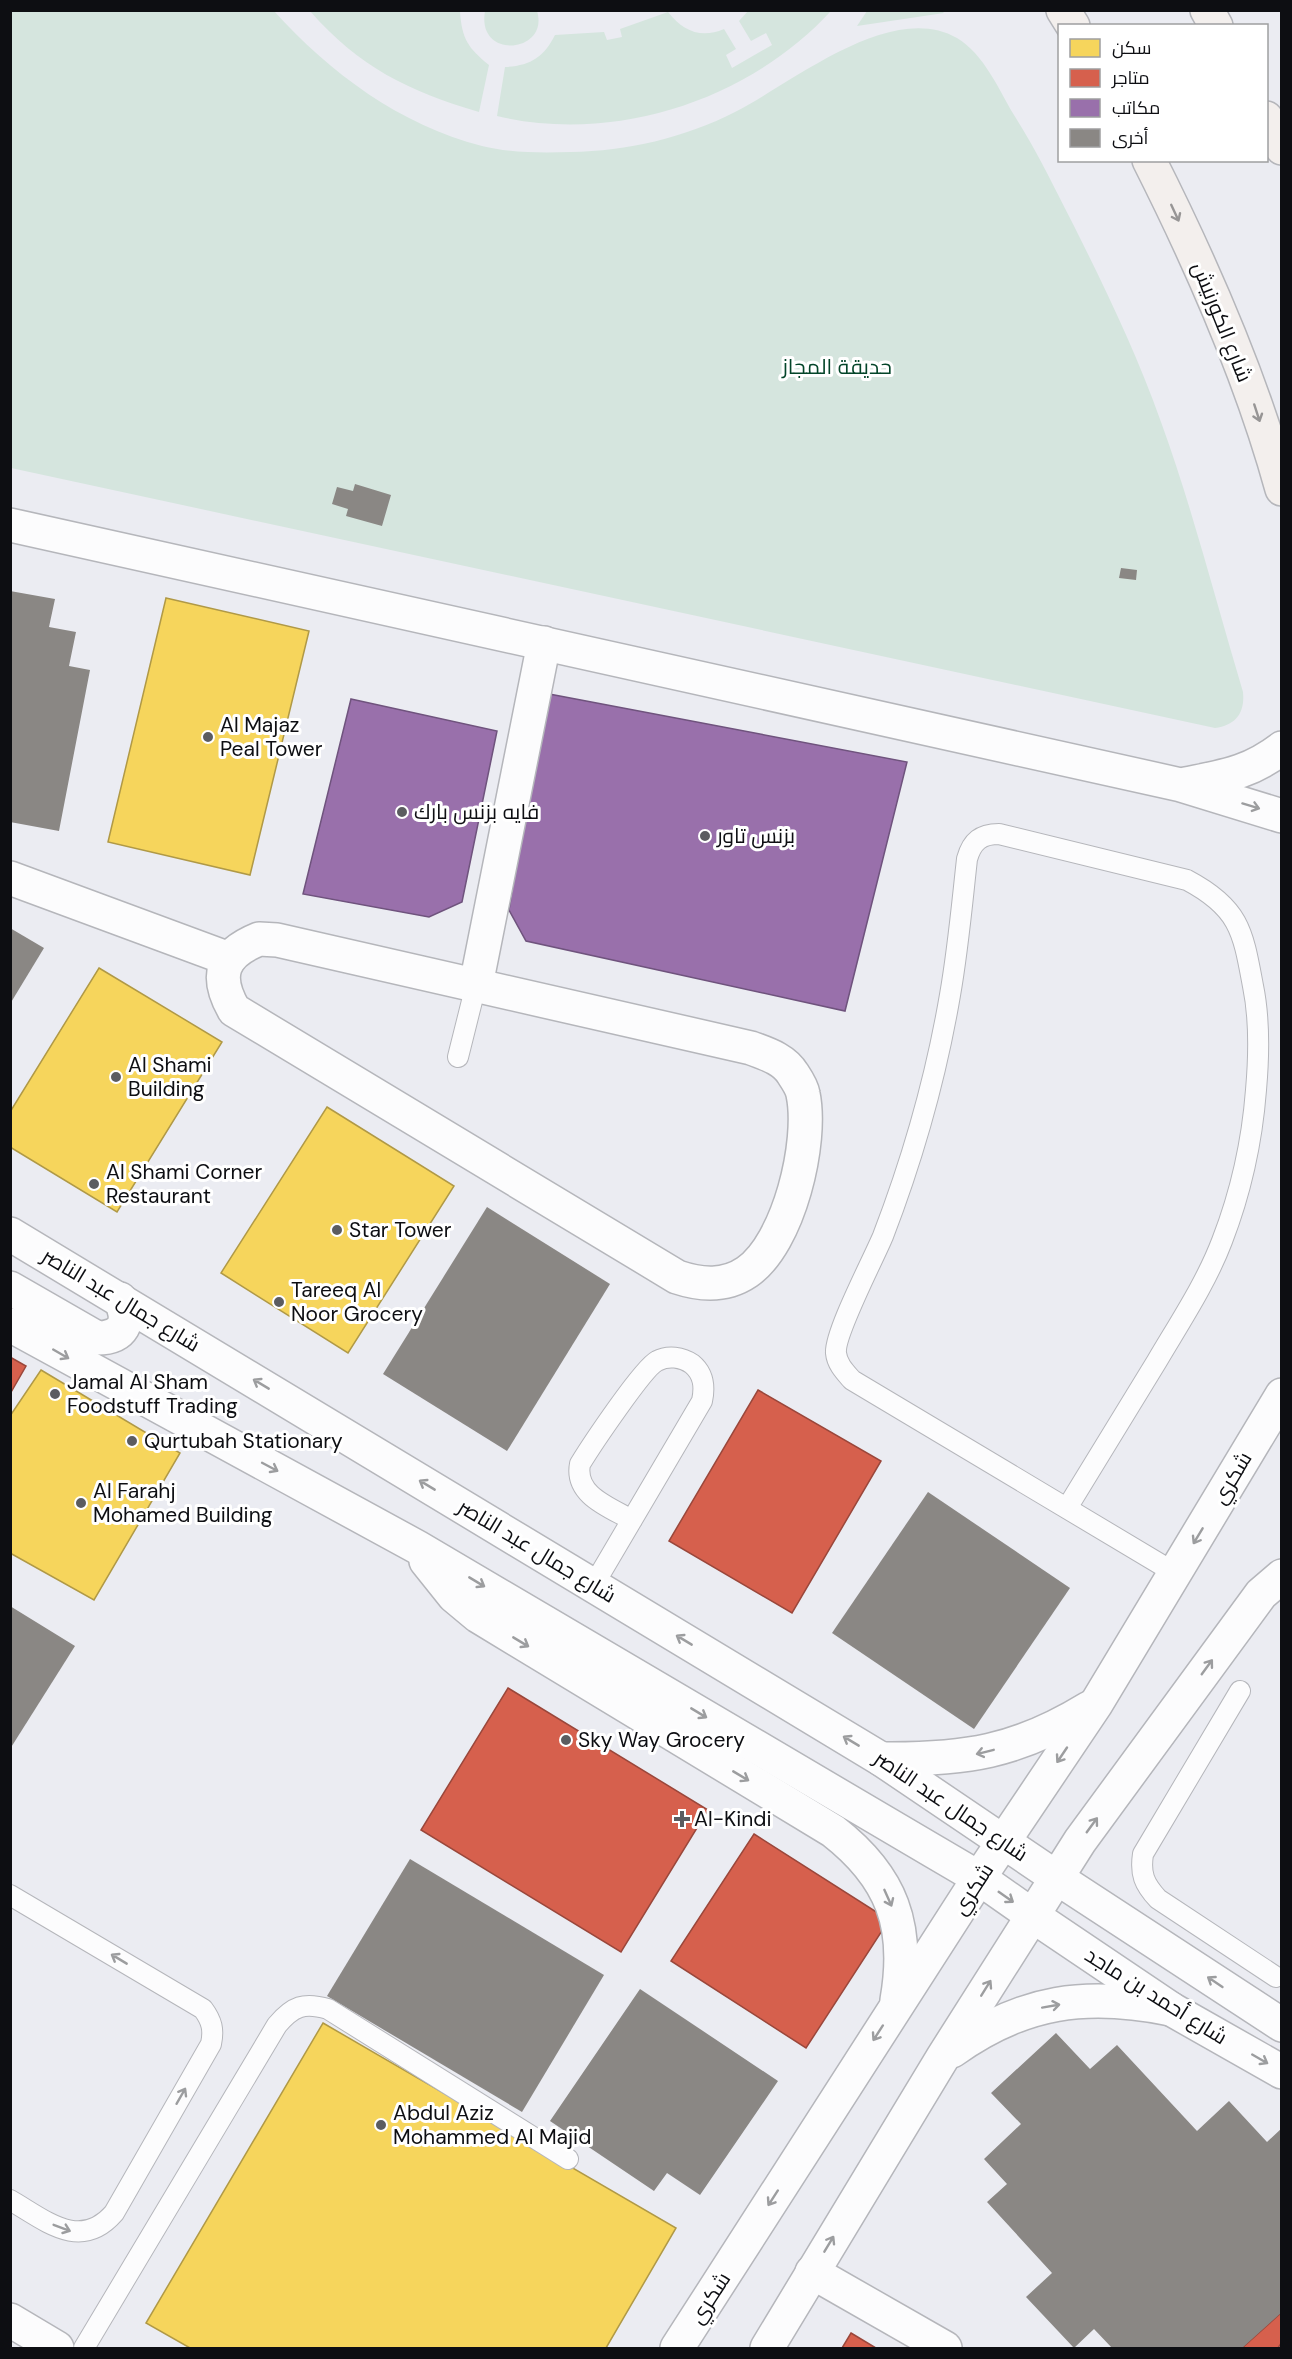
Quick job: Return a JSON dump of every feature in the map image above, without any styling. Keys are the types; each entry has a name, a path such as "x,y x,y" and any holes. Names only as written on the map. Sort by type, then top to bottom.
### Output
{"main road":[{"path":"1063,10 1072,24"},
{"path":"1207,10 1214,24"},
{"path":"1268,122 1281,148"},
{"name":"شارع الكورنيش","path":"1150,162 1214,299 1250,391 1281,489"}],"street":[{"path":"10,525 1181,785 1281,816"},
{"path":"476,986 544,643"},
{"path":"1181,785 1236,774 1262,762 1281,748"},
{"path":"10,878 229,958"},
{"path":"259,939 277,940 476,986 751,1048 773,1056 792,1071 803,1092 805,1116 803,1154 795,1191 781,1226 761,1259 748,1272 723,1282 695,1283 677,1277 234,1010 225,994 223,976 229,958 241,946 259,939"},
{"name":"شارع جمال عبد الناصر","path":"10,1234 881,1759 1058,1878"},
{"path":"10,1288 97,1338 110,1338 120,1332 126,1322 126,1310 120,1299"},
{"path":"10,1325 417,1547 979,1878 1033,1916"},
{"name":"شكري","path":"677,2349 979,1878 1096,1704 1280,1399"},
{"path":"417,1547 434,1573 454,1596 478,1616 833,1831 856,1850 875,1872 889,1898 900,1933 903,1969 897,2005"},
{"path":"767,2349 943,2057 1080,1841 1261,1594 1281,1576"},
{"path":"881,1759 927,1760 961,1756 1016,1744 1058,1727 1096,1704"},
{"name":"شارع أحمد بن ماجد","path":"1058,1878 1269,2018"},
{"name":"شارع أحمد بن ماجد","path":"1033,1916 1171,2009 1281,2072"},
{"path":"943,2057 972,2036 1005,2020 1039,2008 1107,2000 1171,2009"},
{"path":"812,2272 945,2349"},
{"path":"10,2320 57,2349"}],"lane":[{"path":"1067,1508 1195,1297 1222,1242 1241,1185 1253,1125 1258,1065 1257,1004 1244,938 1238,923 1216,898 1202,888 1188,880 999,834 988,834 978,839 970,848 967,859 951,994 919,1131 872,1263 836,1341 836,1356 842,1370 852,1380 1175,1573"},
{"path":"458,1057 476,986"},
{"path":"593,1586 632,1520 702,1401 703,1379 698,1369 680,1358 668,1357 649,1367 580,1464 578,1473 585,1490 632,1520"},
{"path":"1240,1691 1143,1854 1141,1871 1146,1887 1158,1899 1279,1971 1269,2018"},
{"path":"10,1895 203,2009 212,2026 213,2035 211,2044 114,2213 107,2221 88,2231 68,2231 10,2200"},
{"path":"84,2349 277,2025 286,2014 299,2007 314,2005 328,2009 568,2159"}],"green space":[{"name":"حديقة المجاز","path":"10,11 274,11 296,34 343,75 368,94 395,110 452,137 482,146 537,152 592,151 634,146 696,129 735,112 843,50 873,37 902,29 931,29 957,38 967,45 983,63 1038,156 1098,274 1142,372 1173,455 1204,556 1243,692 1241,712 1234,721 1215,728 11,468"},
{"path":"310,11 460,12 462,29 467,42 489,65 479,112 407,86 386,75 328,31"},
{"path":"485,11 537,11 538,25 533,36 524,43 512,46 501,44 491,38 485,27"},
{"path":"748,11 831,11 798,42 761,69 720,91 678,107 633,119 587,124 542,123 497,116 505,67 522,65 535,59 551,43 555,35 604,32 607,40 622,37 620,29 668,12 680,24 693,31 708,33 724,29 736,49 726,55 732,68 772,45 766,33 751,41 739,21"},
{"path":"867,11 942,11 944,13 857,26"}],"building: سكن":[{"name":"Al Majaz Peal Tower","path":"166,598 309,631 250,875 108,842"},
{"name":"Al Shami Building","path":"99,968 222,1042 117,1212 10,1147 10,1112"},
{"name":"Star Tower","path":"327,1107 454,1186 348,1353 221,1273"},
{"name":"Al Farahj Mohamed Building","path":"41,1370 180,1453 94,1600 10,1553 10,1416"},
{"name":"Abdul Aziz Mohammed Al Majid","path":"323,2023 676,2228 606,2348 190,2348 146,2323"}],"building: متاجر":[{"path":"10,1357 26,1366 10,1394"},
{"path":"758,1390 881,1461 792,1613 669,1541"},
{"path":"508,1688 708,1810 621,1952 421,1830"},
{"path":"754,1834 889,1920 806,2048 671,1961"},
{"path":"1282,2312 1282,2342 1278,2348 1242,2348"},
{"path":"851,2333 876,2348 842,2348"}],"building: مكاتب":[{"name":"بزنس تاور","path":"544,693 907,762 845,1011 526,941 509,910"},
{"name":"فايه بزنس بارك","path":"351,699 497,731 462,902 429,917 303,894"}],"building: أخرى":[{"path":"355,484 391,495 382,526 346,516 348,509 332,504 337,487 353,491"},
{"path":"1121,568 1137,570 1136,580 1119,578"},
{"path":"10,591 55,599 49,627 76,632 69,666 90,670 59,831 10,822"},
{"path":"10,928 44,948 10,1004"},
{"path":"487,1207 610,1284 507,1451 383,1374"},
{"path":"928,1492 1070,1588 974,1729 832,1633"},
{"path":"10,1606 75,1646 10,1749"},
{"path":"410,1859 604,1975 522,2112 327,1996"},
{"path":"640,1989 778,2081 700,2195 667,2173 654,2191 550,2121"},
{"path":"1056,2033 1090,2069 1117,2045 1197,2131 1229,2101 1267,2142 1282,2128 1282,2312 1242,2348 1112,2348 1094,2329 1074,2348 1026,2297 1052,2273 987,2202 1007,2184 984,2159 1021,2124 991,2093"}],"place":[{"name":"Al Majaz Peal Tower","path":"208,737"},
{"name":"فايه بزنس بارك","path":"402,812"},
{"name":"بزنس تاور","path":"705,836"},
{"name":"Al Shami Building","path":"116,1077"},
{"name":"Al Shami Corner Restaurant","path":"94,1184"},
{"name":"Star Tower","path":"337,1230"},
{"name":"Tareeq Al Noor Grocery","path":"279,1302"},
{"name":"Jamal Al Sham Foodstuff Trading","path":"55,1394"},
{"name":"Qurtubah Stationary","path":"132,1441"},
{"name":"Al Farahj Mohamed Building","path":"81,1503"},
{"name":"Sky Way Grocery","path":"566,1740"},
{"name":"Al-Kindi","path":"682,1819"},
{"name":"Abdul Aziz Mohammed Al Majid","path":"381,2125"}]}
